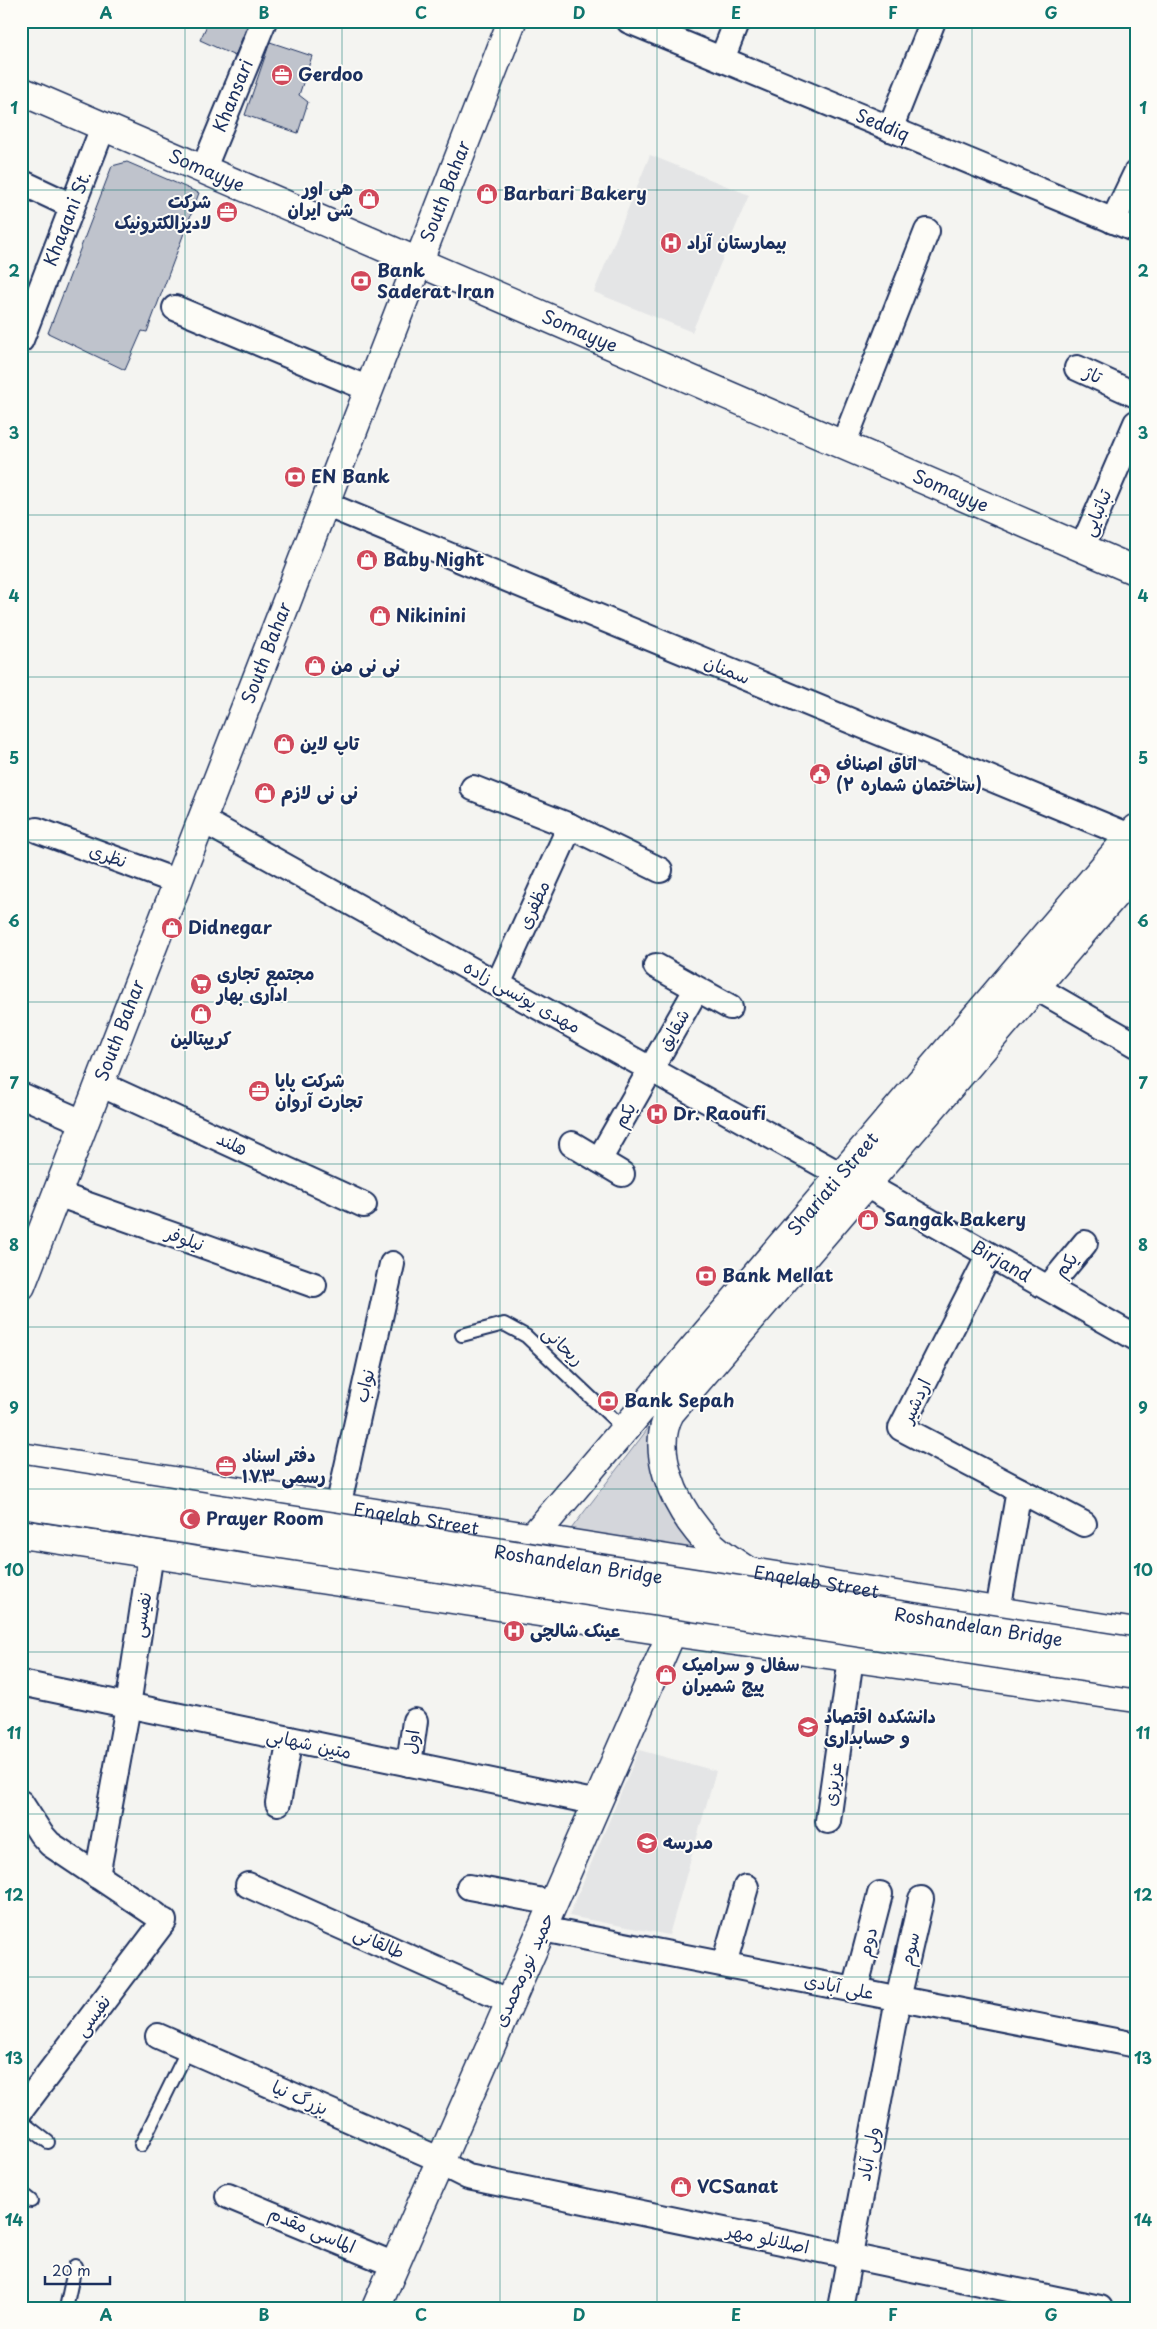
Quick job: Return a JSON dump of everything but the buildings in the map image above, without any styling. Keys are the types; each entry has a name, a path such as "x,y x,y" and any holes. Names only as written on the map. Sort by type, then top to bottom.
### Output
{"main road":[{"name":"South Bahar","path":"21,1286 512,21"},
{"name":"Somayye","path":"21,92 1136,571"},
{"name":"Shariati Street","path":"531,1539 1133,833"},
{"name":"Shariati Street","path":"749,1572 709,1542 698,1531 685,1512 672,1488 667,1473 664,1439 665,1423 670,1414 1136,870"},
{"name":"Enqelab Street","path":"21,1457 1136,1633"},
{"name":"Roshandelan Bridge","path":"21,1478 1136,1652"},
{"path":"224,1565 245,1553 260,1529 251,1501 244,1492"},
{"name":"Roshandelan Bridge","path":"21,1504 1136,1674"},
{"path":"21,1534 549,1614 1136,1698"},
{"path":"531,1539 527,1550 528,1581 538,1605 549,1614"},
{"name":"حمید نورمحمدی","path":"376,2308 672,1632"}],"street":[{"name":"Khansari","path":"203,170 264,21"},
{"name":"Seddiq","path":"629,21 1136,230"},
{"path":"722,60 737,21"},
{"path":"890,129 933,21"},
{"name":"Khaqani St.","path":"22,334 103,127"},
{"path":"1113,221 1136,173"},
{"path":"21,182 72,206"},
{"path":"843,445 927,231"},
{"path":"175,308 369,389"},
{"name":"تاژ","path":"1077,368 1136,395"},
{"name":"تباتبایی","path":"1082,548 1136,423"},
{"name":"سمنان","path":"325,504 1133,833"},
{"path":"473,788 570,826 660,870"},
{"name":"مهدی یونسی زاده","path":"202,820 841,1175"},
{"name":"مظفری","path":"498,984 570,826"},
{"name":"نظری","path":"38,830 178,882"},
{"path":"656,966 696,990 730,1007"},
{"path":"1035,987 1136,1044"},
{"name":"شقایق","path":"651,1069 696,990"},
{"name":"یکم","path":"599,1160 651,1069"},
{"name":"هلند","path":"100,1084 364,1205"},
{"path":"21,1095 85,1123"},
{"path":"572,1144 622,1174"},
{"name":"Birjand","path":"866,1185 1136,1338"},
{"name":"نیلوفر","path":"57,1194 314,1285"},
{"name":"یکم","path":"1048,1288 1085,1243"},
{"name":"اردشیر","path":"989,1255 902,1428 1084,1524"},
{"name":"نواب","path":"338,1507 392,1264"},
{"path":"998,1611 1019,1490"},
{"name":"نفیسی","path":"97,1876 128,1706 151,1553"},
{"name":"عزیزی","path":"828,1821 851,1658"},
{"name":"متین شهابی","path":"21,1684 598,1802"},
{"name":"اول","path":"409,1764 415,1721"},
{"path":"278,1803 290,1739"},
{"name":"نفیسی","path":"21,1803 41,1834 50,1844 160,1918 21,2110"},
{"name":"طالقانی","path":"248,1885 510,2002"},
{"path":"469,1887 554,1903"},
{"path":"724,1964 746,1887"},
{"name":"دوم","path":"855,1990 880,1894"},
{"name":"سوم","path":"898,2000 921,1899"},
{"name":"علی آبادی","path":"542,1929 1136,2045"},
{"name":"ولی آباد","path":"840,2308 898,2000"},
{"name":"بزرگ نیا","path":"158,2036 441,2160"},
{"name":"اصلانلو مهر","path":"441,2160 450,2168 468,2177 1100,2308"},
{"name":"الماسی مقدم","path":"228,2196 395,2265"}],"lane":[{"name":"ریحانی","path":"462,1335 504,1324 526,1336 624,1429"},
{"path":"141,2145 188,2049"},
{"path":"21,2121 48,2142"},
{"path":"66,2308 75,2266"}],"shaded area":[{"name":"بیمارستان آراد","path":"650,155 749,195 692,332 594,292"},
{"path":"653,1422 707,1555 568,1533"},
{"name":"مدرسه","path":"639,1750 716,1771 669,1935 569,1916"}],"place":[{"name":"Gerdoo","path":"282,75"},
{"name":"Barbari Bakery","path":"487,194"},
{"name":"هی اور شی ایران","path":"369,199"},
{"name":"شرکت لادیزالکترونیک","path":"227,212"},
{"name":"بیمارستان آراد","path":"671,243"},
{"name":"Bank Saderat Iran","path":"361,281"},
{"name":"EN Bank","path":"295,477"},
{"name":"Baby Night","path":"367,560"},
{"name":"Nikinini","path":"380,616"},
{"name":"نی نی من","path":"315,666"},
{"name":"تاپ لاین","path":"284,744"},
{"name":"اتاق اصناف (ساختمان شماره ۲)","path":"820,774"},
{"name":"نی نی لازم","path":"265,793"},
{"name":"Didnegar","path":"172,928"},
{"name":"مجتمع تجاری اداری بهار","path":"201,984"},
{"name":"کریپتالین","path":"201,1014"},
{"name":"شرکت پایا تجارت آروان","path":"259,1091"},
{"name":"Dr. Raoufi","path":"657,1114"},
{"name":"Sangak Bakery","path":"868,1220"},
{"name":"Bank Mellat","path":"706,1276"},
{"name":"Bank Sepah","path":"608,1401"},
{"name":"دفتر اسناد رسمی ۱۷۳","path":"226,1466"},
{"name":"Prayer Room","path":"190,1519"},
{"name":"عينک شالچی","path":"514,1631"},
{"name":"سفال و سرامیک پیچ شمیران","path":"666,1675"},
{"name":"دانشکده اقتصاد و حسابداری","path":"808,1727"},
{"name":"مدرسه","path":"647,1843"},
{"name":"VCSanat","path":"681,2187"}]}
